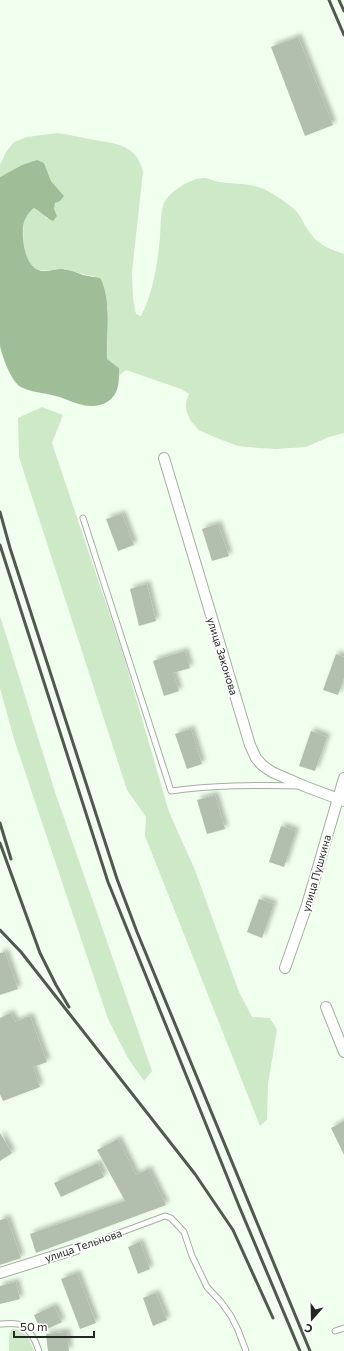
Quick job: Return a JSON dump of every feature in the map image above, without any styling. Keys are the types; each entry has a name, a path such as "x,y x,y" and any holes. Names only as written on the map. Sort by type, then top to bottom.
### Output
{"street":[{"name":"улица Законова","path":"164,458 250,745 256,758 262,765 272,772 341,800"},
{"name":"улица Пушкина","path":"285,968 341,800 344,778"},
{"path":"326,1006 344,1052"},
{"name":"улица Тельнова","path":"0,1273 76,1249"}],"lane":[{"path":"83,518 171,791 212,786 304,786"},
{"name":"улица Тельнова","path":"76,1249 165,1216 171,1218 184,1232 192,1256 207,1287 221,1302 231,1316 246,1351"},
{"path":"0,1324 16,1324 23,1326 33,1337 39,1351"},
{"path":"335,1331 344,1328"}],"shaded area":[{"path":"58,133 119,145 132,152 140,163 143,172 132,272 133,299 136,314 141,316 152,288 158,256 161,215 164,203 175,190 193,180 206,178 219,182 249,185 266,190 294,209 314,238 326,247 344,254 344,433 329,437 306,447 276,449 238,446 199,430 190,420 186,410 186,402 189,394 181,389 126,370 119,376 119,368 107,359 108,308 94,276 61,269 36,269 27,257 23,233 27,214 34,208 42,213 47,219 54,209 55,203 64,196 51,181 44,163 22,165 0,177 0,165 6,152 14,142 27,137"},
{"path":"37,160 44,163 51,181 64,196 60,201 55,203 54,209 57,216 53,221 34,208 28,214 23,225 23,238 24,248 28,259 34,268 39,270 46,271 62,269 73,271 85,276 99,278 101,279 104,289 108,319 107,359 119,368 119,380 116,392 112,398 97,406 79,404 52,395 31,391 18,385 9,372 0,346 0,177 22,165"},
{"path":"42,407 63,415 52,443 124,657 169,812 195,870 239,992 252,1017 270,1018 277,1030 268,1084 267,1120 260,1126 145,836 146,817 127,790 19,457 18,418"},
{"path":"0,616 55,792 152,1071 144,1081 128,1058 108,1019 14,739 0,688"},
{"path":"14,1329 21,1331 24,1334 29,1340 34,1351 9,1351 9,1337 11,1330"}],"building":[{"path":"298,37 333,125 305,136 271,47"},
{"path":"122,514 134,545 118,551 106,519"},
{"path":"218,524 229,556 212,561 202,529"},
{"path":"147,584 156,621 139,626 130,589"},
{"path":"185,651 190,668 173,673 179,691 164,696 153,661"},
{"path":"336,654 344,657 344,678 338,695 323,690"},
{"path":"191,729 202,764 187,769 175,734"},
{"path":"311,731 327,737 315,771 299,766"},
{"path":"215,795 225,829 207,834 197,800"},
{"path":"281,826 296,831 284,867 269,862"},
{"path":"259,899 274,904 262,938 247,932"},
{"path":"5,952 18,989 0,995 0,953"},
{"path":"11,1013 15,1022 30,1016 47,1062 33,1067 40,1087 3,1101 0,1094 0,1018"},
{"path":"344,1121 344,1155 331,1128"},
{"path":"0,1133 12,1153 0,1161"},
{"path":"118,1139 136,1175 148,1169 166,1205 36,1253 30,1234 125,1201 97,1150"},
{"path":"98,1163 104,1177 61,1197 54,1183"},
{"path":"7,1218 21,1258 0,1265 0,1220"},
{"path":"140,1242 150,1269 138,1274 128,1247"},
{"path":"77,1273 96,1323 80,1329 61,1279"},
{"path":"16,1282 20,1299 0,1304 0,1286"},
{"path":"156,1293 167,1320 153,1326 143,1298"},
{"path":"54,1306 62,1322 41,1332 34,1315"},
{"path":"67,1332 69,1351 48,1351 46,1334"}],"railway":[{"path":"329,0 344,35"},
{"path":"339,0 344,11"},
{"path":"0,512 10,548 117,879 137,932 310,1351"},
{"path":"0,545 108,882 239,1206 300,1351"},
{"path":"0,823 11,859"},
{"path":"0,843 40,953 69,1007"},
{"path":"0,930 21,952 195,1174 233,1230 273,1318"}]}
